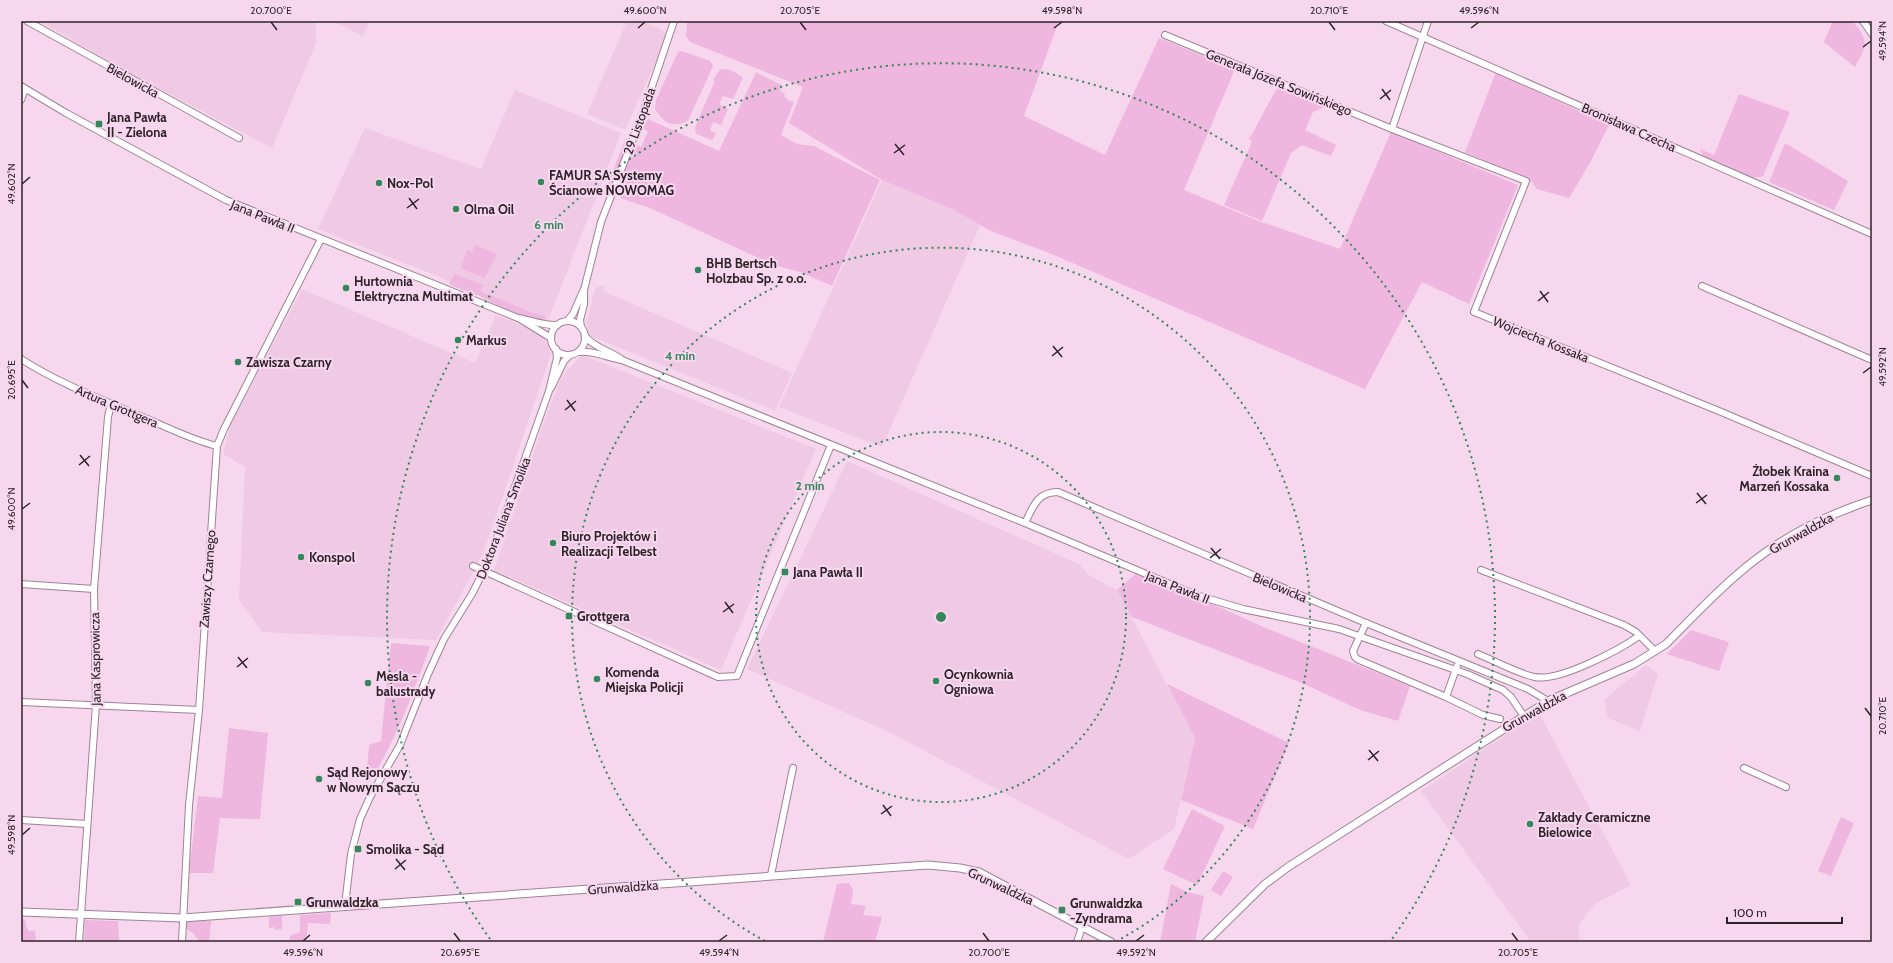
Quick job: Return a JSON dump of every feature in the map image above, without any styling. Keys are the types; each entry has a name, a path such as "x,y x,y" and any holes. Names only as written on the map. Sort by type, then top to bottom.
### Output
{"street":[{"name":"Bielowicka","path":"27,21 239,138"},
{"name":"29 Listopada","path":"567,321 573,314 584,290 601,222 643,113 674,21"},
{"name":"Bronisława Czecha","path":"1386,21 1872,234"},
{"path":"1392,129 1428,21"},
{"path":"1863,21 1872,34"},
{"name":"Generała Józefa Sowińskiego","path":"1165,35 1392,129"},
{"path":"21,100 23,88"},
{"name":"Jana Pawła II","path":"23,88 226,200 518,318 551,338"},
{"name":"Wojciecha Kossaka","path":"1392,129 1526,181 1474,312 1718,411 1872,476"},
{"name":"Zawiszy Czarnego","path":"182,942 182,918 189,805 199,710 217,446 224,429 321,239"},
{"path":"1702,286 1872,360"},
{"name":"29 Listopada","path":"582,327 580,320 584,304 584,290"},
{"name":"Jana Pawła II","path":"518,318 535,321 549,326 557,325"},
{"path":"567,321 576,323 582,327 585,336 584,346 579,352 570,355 561,353 556,349 551,338 557,325 567,321"},
{"name":"Jana Pawła II","path":"585,336 593,344 613,353 622,360"},
{"name":"Doktora Juliana Smolika","path":"345,905 353,842 364,807 400,745 428,674 444,639 484,571 549,391 557,358 556,349"},
{"name":"Jana Pawła II","path":"579,352 587,351 609,358 622,360 1214,601 1242,609 1317,624 1360,636 1455,670 1502,690 1511,697 1523,715"},
{"name":"Doktora Juliana Smolika","path":"549,391 564,361 570,355"},
{"name":"Artura Grottgera","path":"21,359 46,375 111,404 199,442 217,446"},
{"name":"Jana Kasprowicza","path":"79,942 96,706 94,588 108,417 111,404"},
{"path":"473,566 718,677 737,676 832,445"},
{"name":"Bielowicka","path":"1025,523 1038,498 1046,494 1058,492 1366,623 1528,689 1548,701"},
{"name":"Grunwaldzka","path":"1206,942 1273,877 1523,715 1548,701 1634,664 1666,644 1739,573 1772,548 1812,524 1872,500"},
{"path":"1481,570 1624,625 1640,636 1655,651"},
{"path":"21,584 94,588"},
{"path":"1366,623 1353,651 1354,657 1357,660 1446,697 1483,715 1500,719"},
{"path":"1478,654 1534,677 1545,678 1562,674 1624,646 1640,636"},
{"path":"1446,697 1455,670 1460,661"},
{"path":"21,702 199,710"},
{"path":"771,875 793,768"},
{"path":"1744,768 1786,787"},
{"path":"21,820 87,824"},
{"name":"Grunwaldzka","path":"21,912 182,918 911,865 942,865 979,872 1111,942"},
{"path":"1077,942 1082,927"}],"shaded area":[{"path":"40,21 316,21 316,43 272,148 124,70"},
{"path":"333,21 370,21 363,36"},
{"path":"627,21 641,21 660,29 668,35 625,130 587,114"},
{"path":"687,21 1059,21 1024,116 1105,155 1159,38 1235,69 1184,190 1256,220 1340,249 1391,132 1518,185 1469,304 1422,282 1365,389 1054,255 991,231 952,209 882,180 789,123 803,87 690,42 686,36"},
{"path":"1833,21 1853,21 1862,34 1865,43 1864,48 1855,67 1824,42"},
{"path":"682,51 710,61 713,66 688,121 673,124 665,121 655,109 656,100 678,52"},
{"path":"720,69 733,71 743,78 733,99 723,96 719,104 728,109 721,125 713,122 710,130 716,134 712,140 696,134 695,127 715,81 713,80"},
{"path":"756,72 781,85 780,92 785,93 784,96 788,100 794,102 781,135 797,144 814,146 880,180 832,286 803,273 774,265 650,208 623,199 606,189 625,140 641,147 648,132 643,128 648,119 719,151"},
{"path":"1496,72 1609,125 1591,161 1569,198 1537,189 1531,181 1465,152"},
{"path":"1287,87 1329,105 1313,112 1305,130 1336,145 1331,156 1302,145 1291,153 1262,221 1224,205 1252,142 1247,136 1250,138 1278,88"},
{"path":"515,90 621,133 547,323 435,275 318,229 365,128 481,169"},
{"path":"1739,94 1790,112 1763,176 1749,176 1733,171 1703,156 1700,149 1714,155"},
{"path":"1785,143 1848,181 1834,210 1769,182"},
{"path":"882,180 952,209 980,225 882,447 779,407"},
{"path":"475,245 497,254 485,278 461,268 467,250 472,252"},
{"path":"455,274 484,285 480,291 533,313 546,316 543,323 502,308 480,296 453,286 449,283"},
{"path":"605,285 603,291 792,373 775,411 588,335 586,325 595,288"},
{"path":"302,289 475,363 496,315 543,334 546,342 553,348 483,554 436,640 262,632 239,600 245,467 223,454 230,426"},
{"path":"582,355 816,449 721,670 494,570 545,419 562,376"},
{"path":"847,461 1079,564 1088,575 1117,590 1195,738 1174,829 1129,859 887,731 747,669"},
{"path":"1139,571 1268,629 1410,686 1398,721 1360,710 1304,684 1132,617 1117,590"},
{"path":"1691,630 1729,642 1719,671 1667,654"},
{"path":"391,643 430,646 412,696 383,760 374,775 367,771 369,745 381,741"},
{"path":"1646,665 1658,674 1640,731 1608,718 1604,700"},
{"path":"1167,684 1289,743 1253,829 1181,800 1195,738"},
{"path":"1539,713 1631,885 1596,903 1579,924 1579,942 1531,942 1421,791"},
{"path":"229,728 268,733 260,819 220,818 213,873 189,873 198,796 222,798"},
{"path":"1192,809 1225,826 1197,885 1163,869"},
{"path":"1841,817 1854,823 1831,876 1818,871"},
{"path":"1223,871 1233,877 1221,896 1211,890"},
{"path":"849,883 853,890 851,904 866,906 863,915 882,917 875,942 823,942 837,884"},
{"path":"1171,884 1187,892 1204,896 1195,942 1160,942"},
{"path":"331,913 330,924 308,923 306,942 290,942 290,936 300,932 300,915"},
{"path":"282,916 282,929 275,930 274,927 269,928 269,917"},
{"path":"21,919 25,919 26,926 29,931 35,931 36,942 21,942"},
{"path":"85,920 118,921 119,942 84,942"},
{"path":"186,921 211,921 209,942 200,942 193,933 186,929"}],"place":[{"name":"Jana Pawła II - Zielona","path":"99,124"},
{"name":"FAMUR SA Systemy Ścianowe NOWOMAG","path":"541,182"},
{"name":"Nox-Pol","path":"379,183"},
{"name":"Olma Oil","path":"456,209"},
{"name":"BHB Bertsch Holzbau Sp. z o.o.","path":"698,270"},
{"name":"Hurtownia Elektryczna Multimat","path":"346,288"},
{"name":"Markus","path":"458,340"},
{"name":"Zawisza Czarny","path":"238,362"},
{"name":"Żłobek Kraina Marzeń Kossaka","path":"1837,478"},
{"name":"Biuro Projektów i Realizacji Telbest","path":"553,543"},
{"name":"Konspol","path":"301,557"},
{"name":"Jana Pawła II","path":"785,572"},
{"name":"Grottgera","path":"569,616"},
{"name":"Komenda Miejska Policji","path":"597,679"},
{"name":"Ocynkownia Ogniowa","path":"936,681"},
{"name":"Mesla - balustrady","path":"368,683"},
{"name":"Sąd Rejonowy w Nowym Sączu","path":"319,779"},
{"name":"Zakłady Ceramiczne Bielowice","path":"1530,824"},
{"name":"Smolika - Sąd","path":"358,849"},
{"name":"Grunwaldzka","path":"298,902"},
{"name":"Grunwaldzka -Zyndrama","path":"1062,910"}]}
